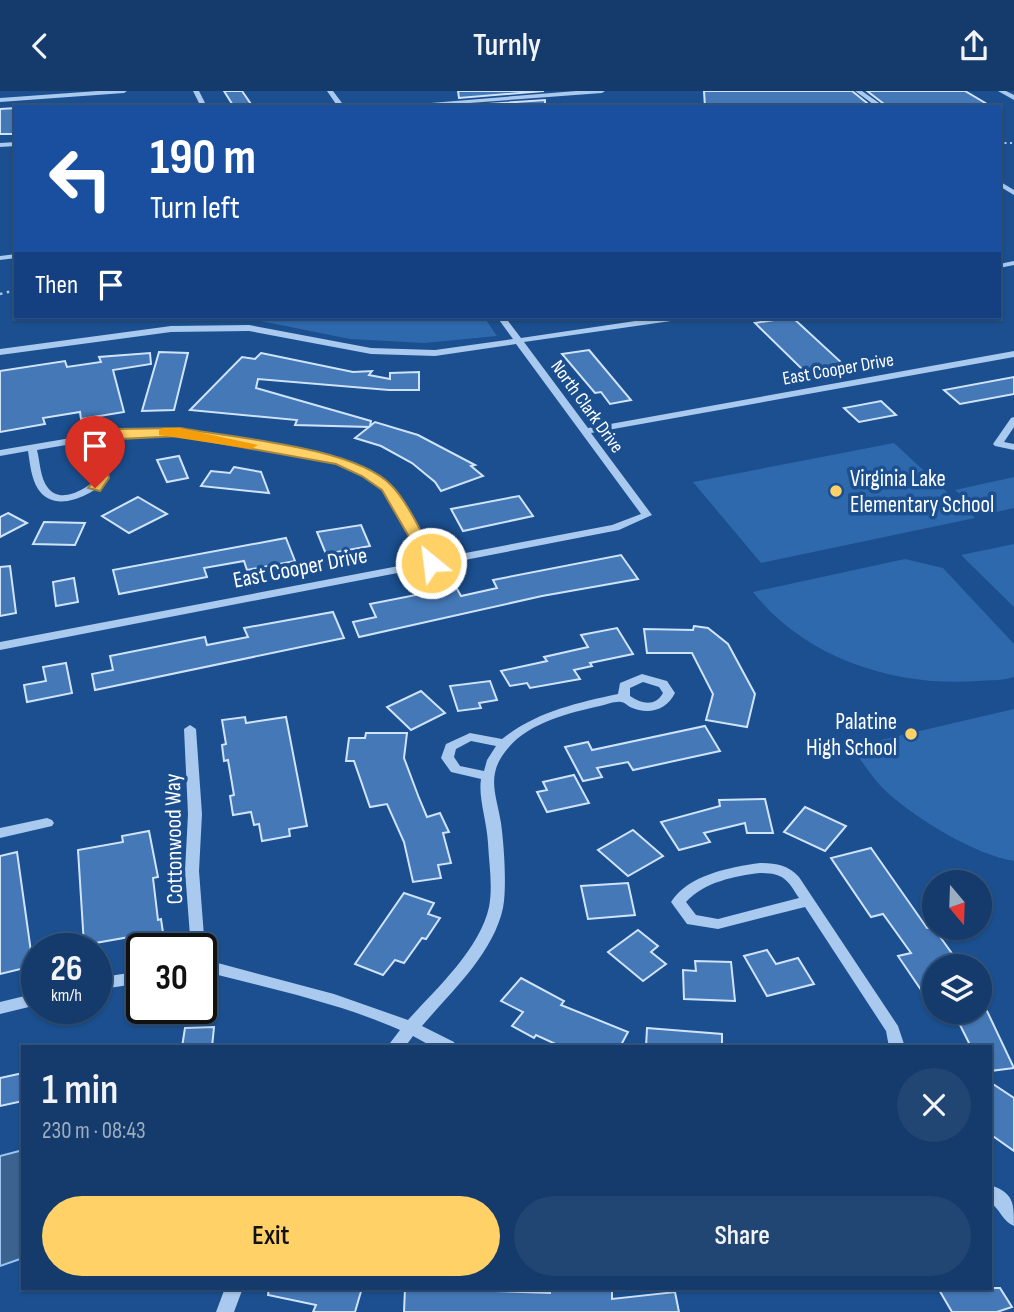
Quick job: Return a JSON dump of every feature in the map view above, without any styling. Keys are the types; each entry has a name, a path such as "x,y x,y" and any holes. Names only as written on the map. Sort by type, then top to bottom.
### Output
{"street":[{"path":"0,100 124,91"},
{"path":"412,105 602,91"},
{"path":"858,91 879,105"},
{"path":"1001,91 1013,97"},
{"name":"North Clark Drive","path":"502,319 647,515"},
{"path":"0,352 171,329 249,328 371,351 435,353 665,319"},
{"name":"East Cooper Drive","path":"585,431 1014,355"},
{"path":"1014,420 998,444 1014,447"},
{"path":"0,453 118,433 180,432 340,461 367,473 387,488 431,563"},
{"path":"32,447 43,489 51,495 68,497 95,488 103,478 93,437"},
{"name":"East Cooper Drive","path":"0,646 615,528 647,515"},
{"path":"396,1045 461,968 494,915 497,891 488,776 505,744 540,720 624,697"},
{"name":"Cottonwood Way","path":"190,729 195,814 192,871 197,933"},
{"path":"488,776 456,769 447,758 450,747 470,737 505,744"},
{"path":"0,833 47,823"},
{"path":"808,901 718,924 692,920 678,902 683,893 693,885 756,868 772,866 785,871 808,901 893,1030 897,1045"},
{"path":"217,969 370,1010 411,1025 445,1045"},
{"path":"0,1008 21,1003"},
{"path":"992,1193 1004,1202 1014,1218"},
{"path":"225,1312 233,1290"}],"shaded area":[{"path":"250,319 485,319 497,336 424,343 350,339"},
{"path":"894,443 975,518 761,563 693,482"},
{"path":"1014,477 1014,508 983,515 955,490"},
{"path":"1014,544 1014,607 961,555"},
{"path":"905,559 943,568 1014,644 1014,677 946,682 883,673 825,651 798,635 774,615 753,592"},
{"path":"1014,709 1014,861 965,844 915,815 884,789 851,747"},
{"path":"21,1151 21,1259 0,1266 0,1156"}],"building":[{"path":"224,91 242,91 252,105 233,105"},
{"path":"458,91 544,91 459,98"},
{"path":"704,91 852,91 870,105 705,105"},
{"path":"867,91 965,91 989,105 885,105"},
{"path":"545,100 545,105 473,105"},
{"path":"14,108 13,134 0,134 0,109"},
{"path":"794,319 843,364 804,371 755,323"},
{"path":"589,350 631,400 610,404 601,392 595,393 562,354"},
{"path":"159,352 188,353 174,410 142,411"},
{"path":"150,353 151,364 113,370 124,412 81,419 80,412 43,418 45,424 0,432 0,371 65,361 67,367 101,362 99,357"},
{"path":"261,353 353,372 372,371 369,375 390,379 390,373 419,372 419,390 258,379 256,388 371,421 370,426 375,422 418,435 475,465 471,466 483,476 441,491 435,482 412,463 381,446 355,438 369,427 295,425 297,420 190,410 242,357 255,359"},
{"path":"1014,377 1014,394 960,404 944,390"},
{"path":"881,401 896,415 859,422 844,408"},
{"path":"179,456 188,478 167,482 157,460"},
{"path":"234,467 261,472 269,493 201,486 211,471 230,473"},
{"path":"519,496 533,516 463,531 451,509"},
{"path":"138,497 167,514 129,533 102,516"},
{"path":"8,513 27,523 0,537 0,517"},
{"path":"44,522 85,523 75,545 33,544"},
{"path":"361,525 370,546 326,554 317,532"},
{"path":"286,538 295,561 247,570 244,561 204,568 207,577 119,594 113,570"},
{"path":"621,555 638,579 542,596 359,637 353,622 376,617 370,604 456,587 461,596 497,588 493,580"},
{"path":"10,566 16,613 0,616 0,567"},
{"path":"74,578 78,602 56,606 53,582"},
{"path":"333,612 344,638 95,690 92,674 113,670 110,656 205,637 207,645 248,637 244,628"},
{"path":"694,626 708,628 728,644 755,694 747,727 706,720 713,694 692,653 647,653 644,629 693,630"},
{"path":"617,628 633,654 590,663 592,666 574,670 580,679 530,688 527,683 510,686 501,671 547,661 544,657 588,647 581,635"},
{"path":"66,663 72,693 27,702 24,685 46,681 43,667"},
{"path":"490,681 497,700 479,703 481,708 458,711 450,686"},
{"path":"421,691 445,713 411,730 387,707"},
{"path":"245,717 246,723 286,717 307,826 289,829 290,836 262,841 259,824 254,825 251,812 233,815 230,796 234,795 228,760 224,761 222,745 226,744 222,720"},
{"path":"705,726 720,751 633,770 628,762 597,768 602,777 583,781 565,747 588,742 592,750"},
{"path":"366,733 407,733 404,758 427,817 440,813 449,832 443,833 451,863 438,865 441,878 413,882 404,842 387,804 370,807 354,761 346,761 349,738 365,738"},
{"path":"574,775 589,803 547,812 537,792 547,790 543,782"},
{"path":"765,799 773,833 747,833 745,823 704,833 710,842 679,850 661,822 720,806 719,800"},
{"path":"805,807 846,826 825,851 784,832"},
{"path":"633,830 663,856 628,876 598,850"},
{"path":"149,831 158,877 153,878 158,920 161,919 163,933 126,933 126,938 112,940 112,933 83,933 78,850 123,842 122,836"},
{"path":"871,848 922,921 922,940 942,940 952,954 922,954 922,991 898,956 911,953 883,914 871,917 831,858"},
{"path":"17,852 28,933 21,933 21,969 0,974 0,856"},
{"path":"628,883 635,915 588,919 581,886"},
{"path":"404,893 434,903 428,914 440,918 426,939 422,938 404,963 395,960 383,975 355,964"},
{"path":"638,930 658,946 651,952 666,964 643,981 608,952"},
{"path":"767,950 776,964 798,958 814,984 767,996 744,956"},
{"path":"695,961 731,962 735,1001 684,999 683,970 696,971"},
{"path":"521,978 564,1001 561,1005 628,1032 621,1045 558,1045 536,1035 534,1038 512,1026 523,1012 501,1001"},
{"path":"992,1022 1014,1068 992,1071 992,1045 970,1045 960,1024 992,1024"},
{"path":"214,1027 212,1045 182,1045 185,1028"},
{"path":"647,1028 722,1034 722,1045 646,1045"},
{"path":"21,1073 21,1101 0,1106 0,1078"},
{"path":"992,1083 1014,1098 1014,1151 992,1135"},
{"path":"1000,1288 1012,1307 997,1312 952,1312 939,1290"},
{"path":"269,1290 361,1290 355,1312 313,1312 316,1305 268,1295"},
{"path":"405,1290 550,1293 550,1290 612,1290 612,1299 675,1292 679,1312 404,1312"}],"slow traffic":[{"path":"163,432 180,432 251,445"}],"place":[{"name":"Virginia Lake Elementary School","path":"836,491"},
{"name":"Palatine High School","path":"911,734"}],"route":[{"path":"95,488 103,478 93,437 118,433 180,432 340,461 367,473 387,488 431,563"}]}
